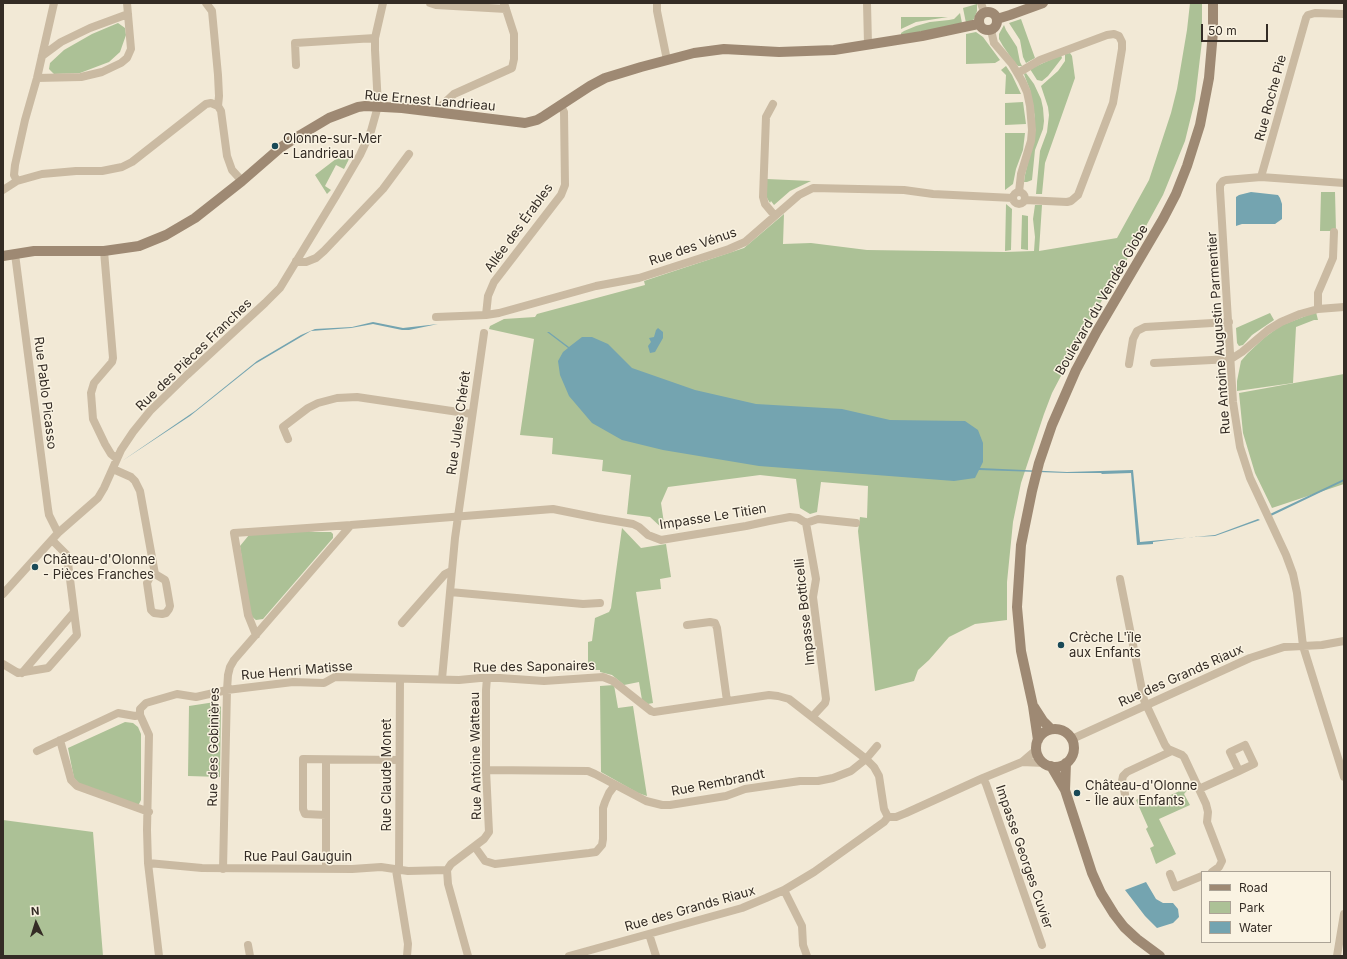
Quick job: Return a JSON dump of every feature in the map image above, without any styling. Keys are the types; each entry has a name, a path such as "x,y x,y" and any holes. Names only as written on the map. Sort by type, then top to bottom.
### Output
{"main road":[{"path":"997,19 1043,3"},
{"name":"Boulevard du Vendée Globe","path":"1037,745 1033,706 1021,652 1017,602 1021,545 1035,477 1052,425 1076,370 1094,336 1169,209 1185,173 1200,126 1208,84 1213,40 1213,3"},
{"path":"983,8 992,12 997,19 996,26 991,30 983,29 978,24 979,16 983,8"},
{"name":"Rue Ernest Landrieau","path":"3,256 34,251 104,251 139,246 166,235 195,218 242,181 280,148 329,118 358,107 378,106 525,123 537,120 605,78 694,53 724,49 795,52 834,50 922,36 978,24"},
{"name":"Boulevard du Vendée Globe","path":"1033,706 1051,729"},
{"path":"1065,790 1066,763 1074,750 1072,739 1065,732 1051,729 1041,735 1037,745 1038,755 1048,765 1065,790 1092,872 1101,893 1124,927 1160,956"},
{"path":"1048,765 1061,765 1066,763"}],"street":[{"path":"17,181 14,175 25,120 37,78 54,3"},
{"path":"37,78 81,77 102,72 121,63 127,58 131,49 127,3"},
{"path":"206,3 212,11 218,76 218,106 221,111 230,164 232,170 242,181"},
{"name":"Rue des Pièces Franches","path":"3,594 58,533 98,498 121,450 150,411 186,375 280,288 360,154 371,131 378,106 374,50 375,38 383,3"},
{"path":"430,3 436,5 505,6 514,34 514,59 512,68 454,94 438,109 437,113"},
{"path":"657,3 657,12 667,60"},
{"path":"867,3 868,44"},
{"name":"Rue Roche Pie","path":"1261,178 1306,18 1308,15 1315,13 1344,14"},
{"path":"42,56 61,42 90,28 128,14"},
{"path":"991,30 994,43 1018,73 1027,92 1032,119 1031,141 1021,174 1020,188 1013,198"},
{"path":"1018,73 1040,60 1107,35 1114,34 1119,36 1122,42 1113,103 1078,195 1071,201 1067,202 1025,200 1025,196 1020,188"},
{"path":"296,65 295,42 375,38"},
{"path":"3,190 17,181 42,174 76,171 102,172 122,167 132,162 206,104 211,103 218,106"},
{"path":"774,104 766,117 763,197 765,204 775,216"},
{"name":"Allée des Érables","path":"486,315 488,296 494,282 561,195 565,185 564,112 561,106"},
{"path":"296,261 306,262 316,258 324,251 383,189 409,154"},
{"path":"1261,178 1344,183"},
{"name":"Rue Antoine Augustin Parmentier","path":"1261,178 1226,180 1220,185 1233,402 1240,447 1250,478 1286,555 1293,574 1297,593 1303,646 1344,777"},
{"name":"Rue des Vénus","path":"486,315 544,302 596,286 639,278 729,249 745,242 799,195 806,191 821,187 904,190 933,194 1013,198 1015,203 1018,204 1021,204 1025,200"},
{"path":"1318,309 1318,294 1333,258 1334,232"},
{"path":"104,251 112,362 94,383 91,393 94,419 105,444 111,454 117,459"},
{"name":"Rue Pablo Picasso","path":"15,254 48,509 49,515 58,533"},
{"path":"1154,363 1231,359 1242,352 1268,330 1281,322 1300,314 1318,309 1344,307"},
{"path":"436,317 486,315"},
{"path":"1128,364 1137,331 1145,327 1229,322"},
{"name":"Rue Jules Chérêt","path":"442,679 451,571 484,333"},
{"path":"288,439 283,427 318,403 336,398 357,397 472,414"},
{"path":"113,469 131,477 135,481 140,491 155,574 165,580 166,583 170,609 166,613 162,614 154,613 151,610 147,583 151,575 155,574"},
{"name":"Impasse Le Titien","path":"458,516 557,509 633,524 639,527 648,536 661,540 790,518 798,518 806,523 818,519 856,523"},
{"path":"256,635 248,615 234,533 458,516"},
{"name":"Impasse Botticelli","path":"806,523 816,579 814,597 826,699 825,703 812,717"},
{"name":"Rue des Gobinières","path":"223,869 228,675 234,660 351,525"},
{"path":"3,664 14,672 22,673 48,668 77,634 67,555 52,540"},
{"path":"402,623 445,574 451,571"},
{"path":"1120,579 1146,705 1165,745 1184,758 1206,804 1208,812 1207,822 1222,861 1220,867 1214,871"},
{"path":"450,592 583,604 600,603"},
{"path":"22,673 74,612"},
{"path":"687,626 710,622 715,623 717,628 727,701"},
{"name":"Rue des Grands Riaux","path":"1072,739 1250,658 1284,647 1344,641"},
{"name":"Rue Henri Matisse","path":"140,715 140,709 146,703 177,694 196,696 227,690 292,682 324,683 336,677 442,679"},
{"name":"Rue des Saponaires","path":"442,679 459,680 487,678 544,681 596,678 609,679 654,712 769,695 778,696 793,701 874,767 879,776 884,809 888,817"},
{"name":"Rue Antoine Watteau","path":"447,870 456,859 475,847 489,832 486,770 487,678"},
{"name":"Rue Claude Monet","path":"400,679 397,870 408,944 407,956"},
{"path":"37,751 118,713 135,716 140,715 149,735 147,830 148,863 159,956"},
{"path":"60,740 71,780 77,786 148,812"},
{"name":"Rue des Grands Riaux","path":"568,956 745,907 784,890 814,872 857,842 868,832 884,822 888,817 896,817 906,813 1022,762 1037,745"},
{"name":"Rue Rembrandt","path":"486,770 588,771 646,801 662,805 726,796 751,788 800,781 826,780 851,771 866,759 877,746"},
{"path":"1125,794 1122,782 1123,776 1127,772 1172,751"},
{"path":"326,815 309,814 304,812 303,759 399,760"},
{"path":"326,760 326,869"},
{"name":"Rue des Grands Riaux","path":"1022,762 1048,765"},
{"path":"1199,789 1238,771"},
{"name":"Impasse Georges Cuvier","path":"983,778 1042,945"},
{"path":"475,847 485,861 495,864 596,852 602,845 603,840 603,808 609,793 615,785"},
{"name":"Rue Paul Gauguin","path":"148,863 195,868 223,869 352,869 381,867 408,871 447,870"},
{"path":"447,870 448,884 468,956"},
{"path":"1170,874 1175,887 1201,876"},
{"path":"784,890 803,928 803,945 807,956"},
{"path":"1337,956 1344,914"},
{"path":"649,934 656,956"},
{"path":"248,945 250,956"}],"green space":[{"path":"1190,3 1202,3 1202,41 1195,100 1185,141 1163,195 1134,248 1093,315 1052,393 1044,414 1021,483 1013,522 1007,582 1007,620 975,624 949,637 918,670 914,681 875,691 858,531 860,517 867,518 868,486 821,482 817,512 810,514 800,508 796,479 760,475 668,487 661,503 665,530 650,517 627,514 631,475 602,471 603,460 552,454 553,438 520,435 534,339 489,329 490,326 504,319 535,317 537,314 645,285 644,281 744,248 784,214 783,244 811,243 867,250 1034,251 1035,237 1033,219 1035,205 1042,205 1039,251 1117,238 1149,180 1171,113 1177,89"},
{"path":"977,4 977,11 974,19 966,23 963,8"},
{"path":"960,13 962,23 901,36 901,33 904,31 916,26 930,22 954,19"},
{"path":"901,17 948,17 916,22 901,29"},
{"path":"1021,19 1035,58 1026,63 1023,57 1020,40 1009,23"},
{"path":"118,23 125,28 126,35 120,52 109,62 80,73 54,74 49,69 50,63 64,50 92,34"},
{"path":"1004,25 1017,47 1022,66 1018,66 1014,62 999,39 999,34"},
{"path":"976,32 983,37 1000,60 995,63 966,64 966,34"},
{"path":"1070,53 1072,56 1075,78 1045,163 1042,194 1036,194 1040,151 1047,132 1049,115 1041,86 1058,71 1065,61 1065,54"},
{"path":"1061,55 1062,58 1048,76 1042,81 1037,80 1030,69"},
{"path":"1006,66 1021,94 1005,94 1006,75 1001,70"},
{"path":"1026,73 1034,84 1041,99 1044,121 1043,129 1035,150 1032,180 1024,182 1035,131 1035,118 1030,90 1024,74"},
{"path":"1023,102 1026,124 1005,125 1005,103"},
{"path":"1005,133 1025,133 1023,150 1016,169 1013,184 1005,190"},
{"path":"345,152 350,157 344,169 336,165 325,186 331,190 327,194 315,175"},
{"path":"767,179 811,181 790,191 774,205 771,201 770,203 767,198"},
{"path":"1321,192 1335,192 1336,231 1320,231"},
{"path":"1006,204 1012,209 1011,250 1005,251"},
{"path":"1022,215 1028,216 1028,250 1021,249"},
{"path":"1316,312 1318,320 1314,320 1296,327 1293,383 1237,391 1237,381 1241,361 1248,353 1280,326"},
{"path":"1270,313 1274,320 1252,335 1243,345 1239,346 1237,343 1236,328"},
{"path":"1344,374 1344,484 1272,508 1255,473 1243,433 1239,393"},
{"path":"622,528 641,548 666,544 671,577 660,579 661,589 636,592 653,703 648,704 642,700 639,682 624,685 612,675 600,672 600,670 588,670 588,642 592,641 595,618 609,612 611,608"},
{"path":"308,531 331,532 333,534 333,538 263,619 256,620 250,615 240,546 249,535"},
{"path":"614,685 618,708 633,706 647,796 638,793 601,772 600,686"},
{"path":"215,702 221,707 220,777 188,776 189,706"},
{"path":"125,722 133,723 138,727 141,734 141,800 139,804 80,785 74,778 68,748"},
{"path":"1191,786 1184,794 1190,805 1159,819 1176,854 1156,864 1150,848 1154,846 1146,829 1148,827 1136,800 1142,796 1146,806"},
{"path":"3,820 93,832 103,956 3,956"}],"water":[{"path":"1251,192 1278,195 1282,204 1282,219 1275,224 1242,224 1236,226 1236,197"},
{"path":"373,322 403,328 438,324 409,330 373,324 351,328 311,331 255,364 190,416 122,461 195,411 257,361 301,335 315,329 352,327"},
{"path":"658,328 663,332 663,338 655,352 650,353 648,346 651,342 649,338 654,337"},
{"path":"547,332 569,347 582,337 592,337 608,344 632,368 695,390 756,404 842,409 890,420 965,421 978,430 983,443 983,462 980,468 1067,472 1133,470 1140,542 1188,538 1137,545 1131,473 1102,474 979,470 975,478 954,481 759,466 663,450 622,440 592,423 569,396 560,375 558,361 563,352 568,348"},
{"path":"1344,479 1344,481 1271,516 1270,514"},
{"path":"1258,519 1260,520 1215,536 1195,537 1215,535"},
{"path":"1146,882 1156,899 1163,903 1173,903 1178,909 1179,917 1173,923 1157,928 1145,916 1125,890"}],"place":[{"name":"Olonne-sur-Mer - Landrieau","path":"275,146"},
{"name":"Château-d'Olonne - Pièces Franches","path":"35,567"},
{"name":"Crèche L'ïle aux Enfants","path":"1061,645"},
{"name":"Château-d'Olonne - Île aux Enfants","path":"1077,793"}]}
